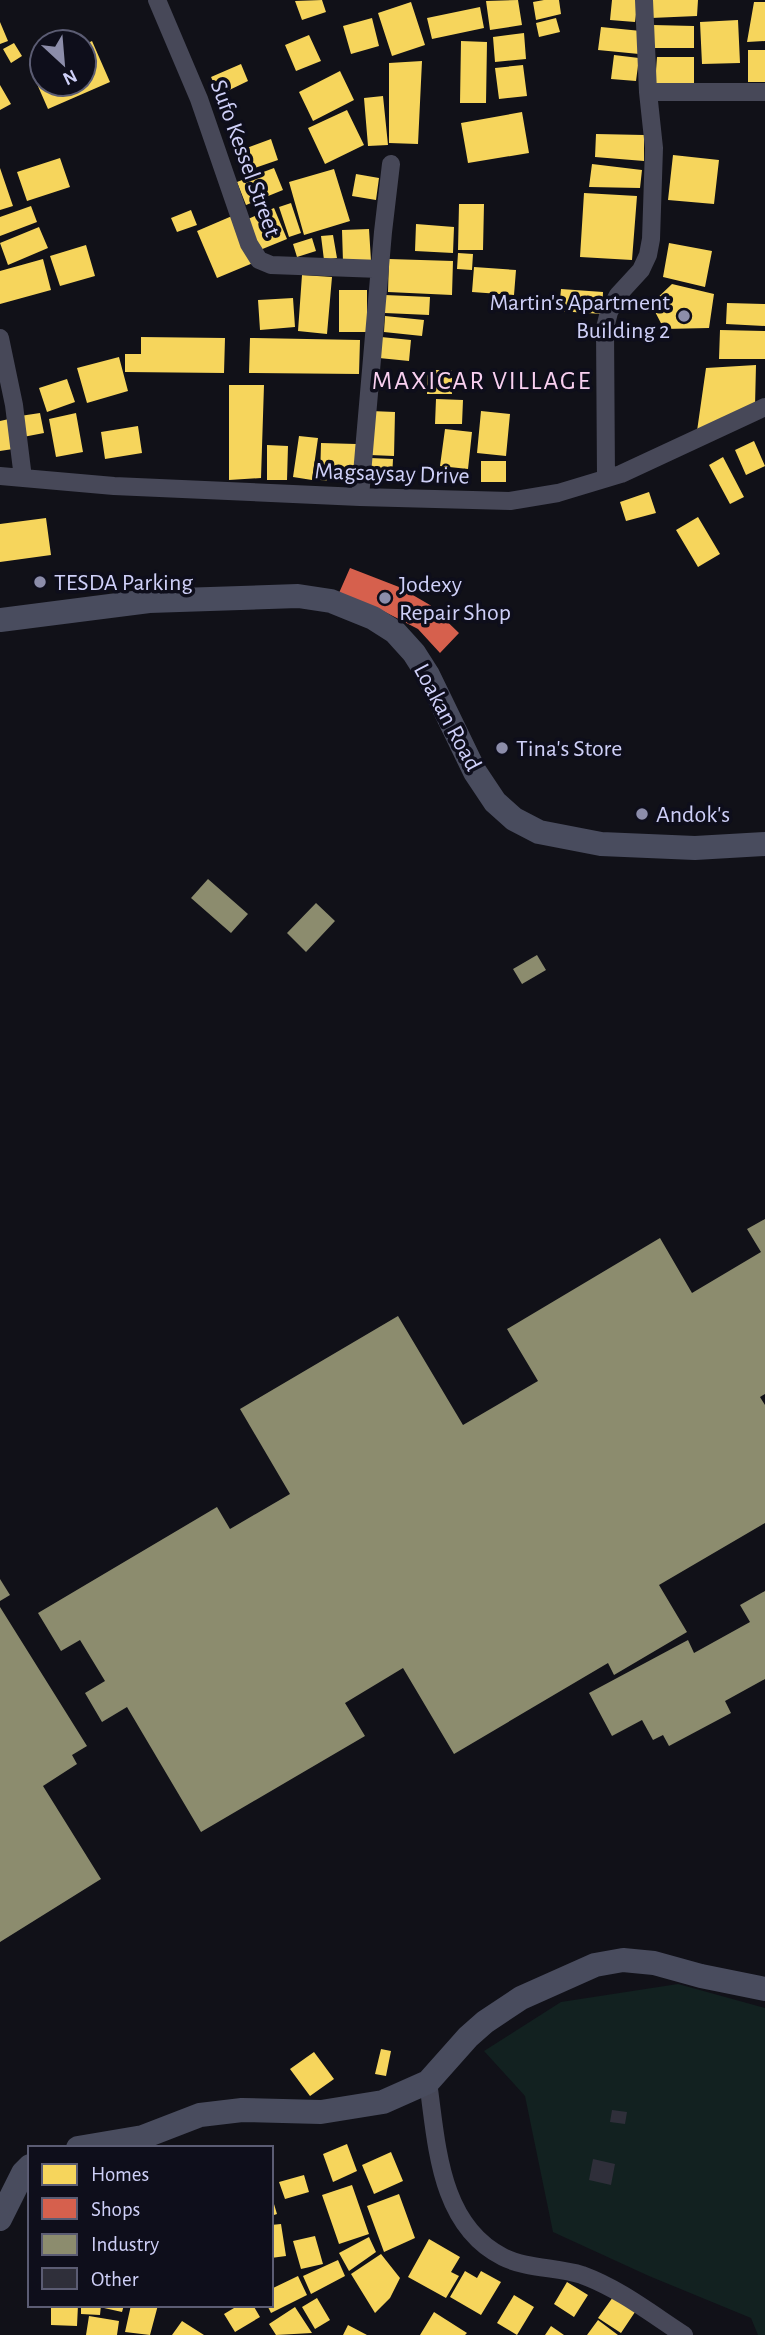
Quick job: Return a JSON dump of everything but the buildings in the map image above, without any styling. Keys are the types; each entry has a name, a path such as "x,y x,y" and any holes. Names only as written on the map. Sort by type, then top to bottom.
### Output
{"main road":[{"name":"Loakan Road","path":"0,620 149,601 298,596 331,601 373,618 395,632 414,653 428,675 475,772 495,802 514,820 539,832 601,844 695,848 765,844"},
{"path":"90,2146 143,2137 200,2115 242,2110 321,2112 383,2102 428,2082 448,2057 485,2022 521,1998 595,1965 623,1960 654,1963 765,1989"},
{"path":"0,2219 28,2168"}],"street":[{"name":"Sufo Kessel Street","path":"157,0 199,99 249,244 259,260 271,265 380,269"},
{"path":"606,478 606,328 609,312 618,295 641,270 651,239 654,148 648,92 644,0"},
{"path":"648,92 765,92"},
{"path":"360,497 391,164"},
{"path":"0,338 14,405 23,478"},
{"name":"Magsaysay Drive","path":"0,476 114,486 510,501 558,493 606,478 661,457 765,407"},
{"path":"428,2082 447,2190 464,2224 481,2241 503,2256 580,2275 626,2295 684,2335"}],"shaded area":[{"path":"678,1984 765,2008 765,2335 758,2335 751,2318 649,2276 553,2232 525,2096 484,2051 561,2002"}],"place":[{"name":"Martin's Apartment Building 2","path":"684,316"},
{"name":"TESDA Parking","path":"40,582"},
{"name":"Jodexy Repair Shop","path":"385,598"},
{"name":"Tina's Store","path":"502,748"},
{"name":"Andok's","path":"642,814"}],"district":[{"name":"MAXICAR VILLAGE","path":"482,380"}]}
